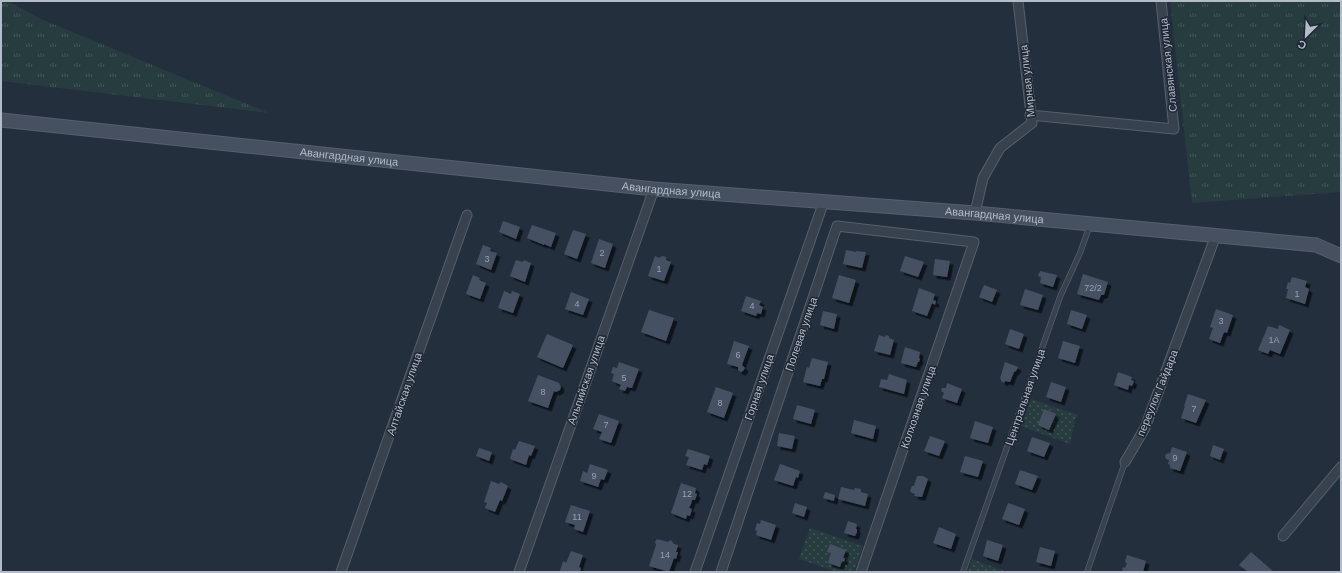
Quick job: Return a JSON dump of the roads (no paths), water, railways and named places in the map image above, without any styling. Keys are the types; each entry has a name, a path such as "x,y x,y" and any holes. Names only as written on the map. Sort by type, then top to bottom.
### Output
{"main road":[{"name":"Авангардная улица","path":"1,120 654,189 975,213 1316,245 1341,256"}],"street":[{"name":"Мирная улица","path":"975,213 982,178 1000,148 1032,123 1018,1"},
{"name":"Славянская улица","path":"1030,116 1174,129 1161,1"},
{"name":"Альпийская улица","path":"519,572 654,189"},
{"name":"Горная улица","path":"695,572 824,201"},
{"name":"Алтайская улица","path":"341,572 467,215"},
{"name":"Полевая улица","path":"720,572 837,226 974,242"},
{"name":"переулок Гайдара","path":"1125,462 1145,428 1216,235"},
{"name":"Колхозная улица","path":"861,572 974,242"},
{"path":"1283,536 1341,467"}],"lane":[{"name":"Центральная улица","path":"963,572 1060,297 1080,253 1091,224"},
{"name":"переулок Гайдара","path":"1087,572 1125,462"}]}
